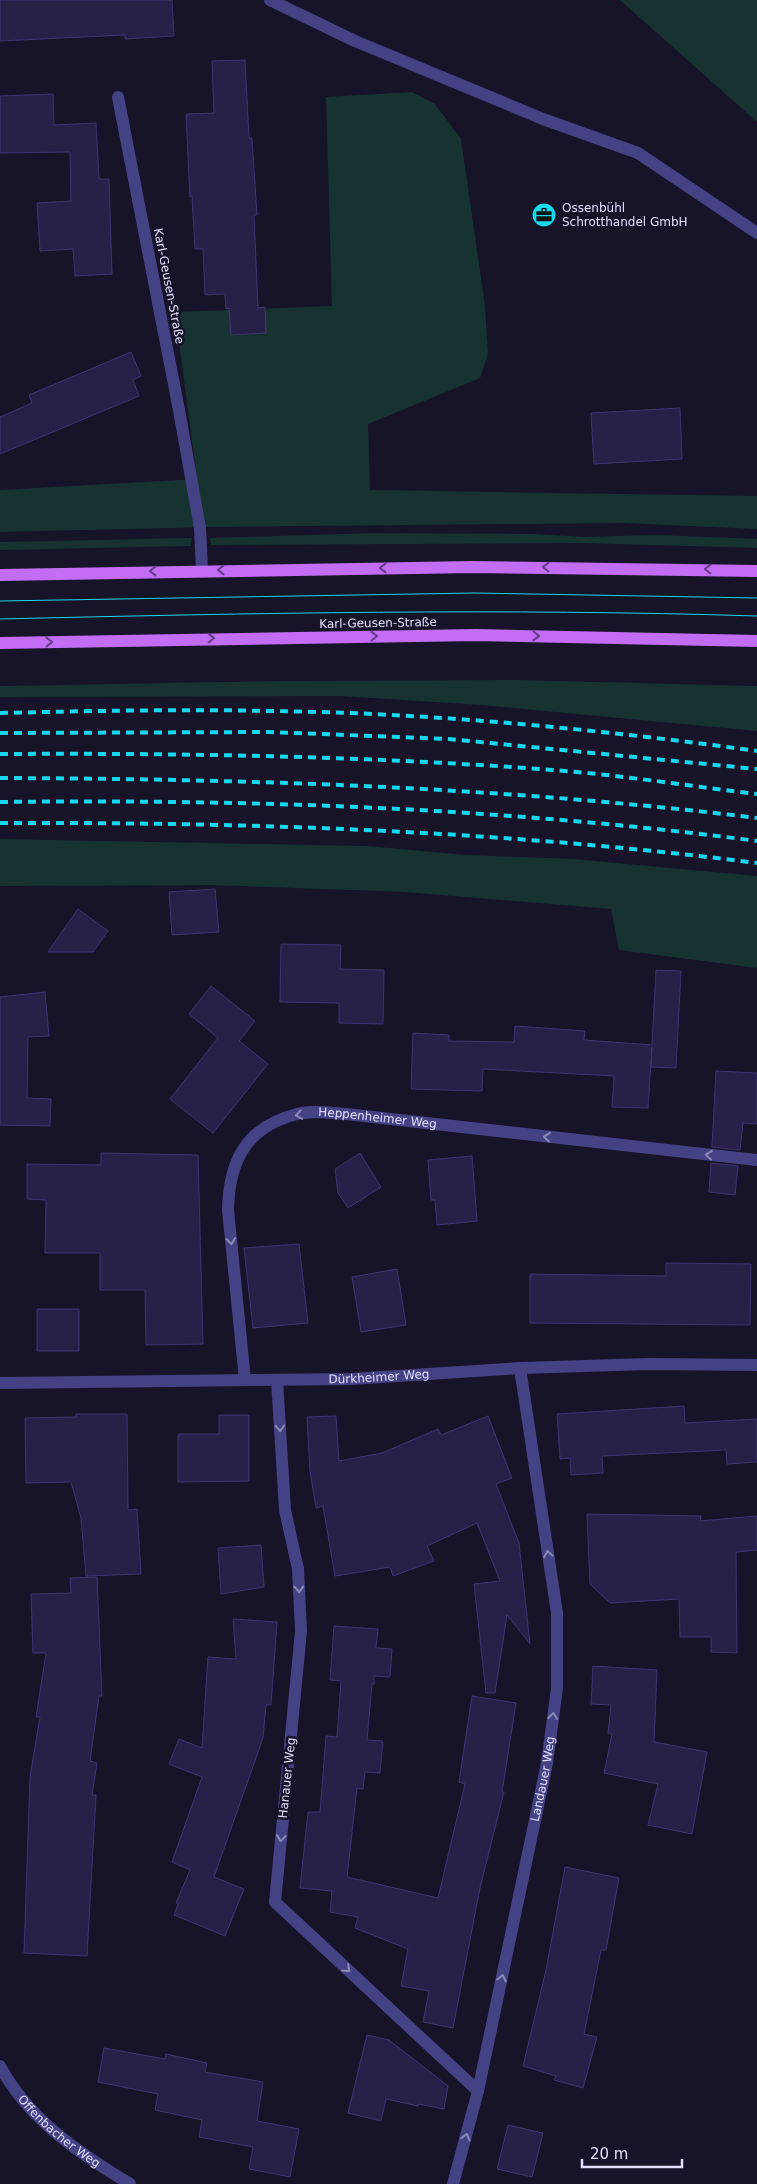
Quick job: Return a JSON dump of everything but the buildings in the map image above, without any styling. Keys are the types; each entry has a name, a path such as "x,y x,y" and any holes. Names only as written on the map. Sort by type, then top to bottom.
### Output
{"main road":[{"path":"0,575 472,566 757,571"},
{"name":"Karl-Geusen-Straße","path":"0,643 476,635 757,641"}],"street":[{"path":"270,0 355,41 525,112 638,153 757,233"},
{"name":"Karl-Geusen-Straße","path":"118,97 183,430 200,528 202,570"},
{"name":"Heppenheimer Weg","path":"245,1380 228,1210 228,1188 233,1166 244,1147 257,1132 274,1122 298,1114 346,1114 757,1160"},
{"name":"Dürkheimer Weg","path":"0,1383 351,1379 520,1368 649,1364 757,1365"},
{"name":"Landauer Weg","path":"453,2184 478,2091 547,1763 557,1688 557,1614 520,1368"},
{"name":"Hanauer Weg","path":"277,1380 285,1510 298,1570 301,1632 274,1902 478,2091"},
{"name":"Offenbacher Weg","path":"0,2066 25,2104 57,2135 130,2184"}],"green space":[{"path":"620,0 757,0 757,122"},
{"path":"412,92 435,104 461,139 485,306 488,354 480,378 368,424 370,490 757,496 757,529 625,523 213,527 0,532 0,490 197,479 175,312 332,306 326,97"},
{"path":"373,533 533,534 584,537 657,535 757,539 757,548 582,543 211,545 210,538"},
{"path":"192,538 191,546 0,550 0,542"},
{"path":"516,680 757,686 757,731 481,705 341,696 0,697 0,686 286,681"},
{"path":"0,839 367,846 466,855 573,859 757,876 757,968 619,950 611,909 405,892 213,885 0,886"}],"tram line":[{"path":"0,601 474,593 757,598"},
{"path":"0,619 284,613 473,612 757,616"}],"railway":[{"path":"0,713 203,710 393,715 575,729 757,751"},
{"path":"0,733 270,732 449,739 757,769"},
{"path":"0,754 207,755 415,761 578,772 757,794"},
{"path":"0,778 190,780 379,787 568,799 757,818"},
{"path":"0,802 190,802 379,808 474,813 568,821 757,841"},
{"path":"0,823 190,824 474,836 663,852 757,863"}],"place":[{"name":"Ossenbühl Schrotthandel GmbH","path":"544,215"}]}
